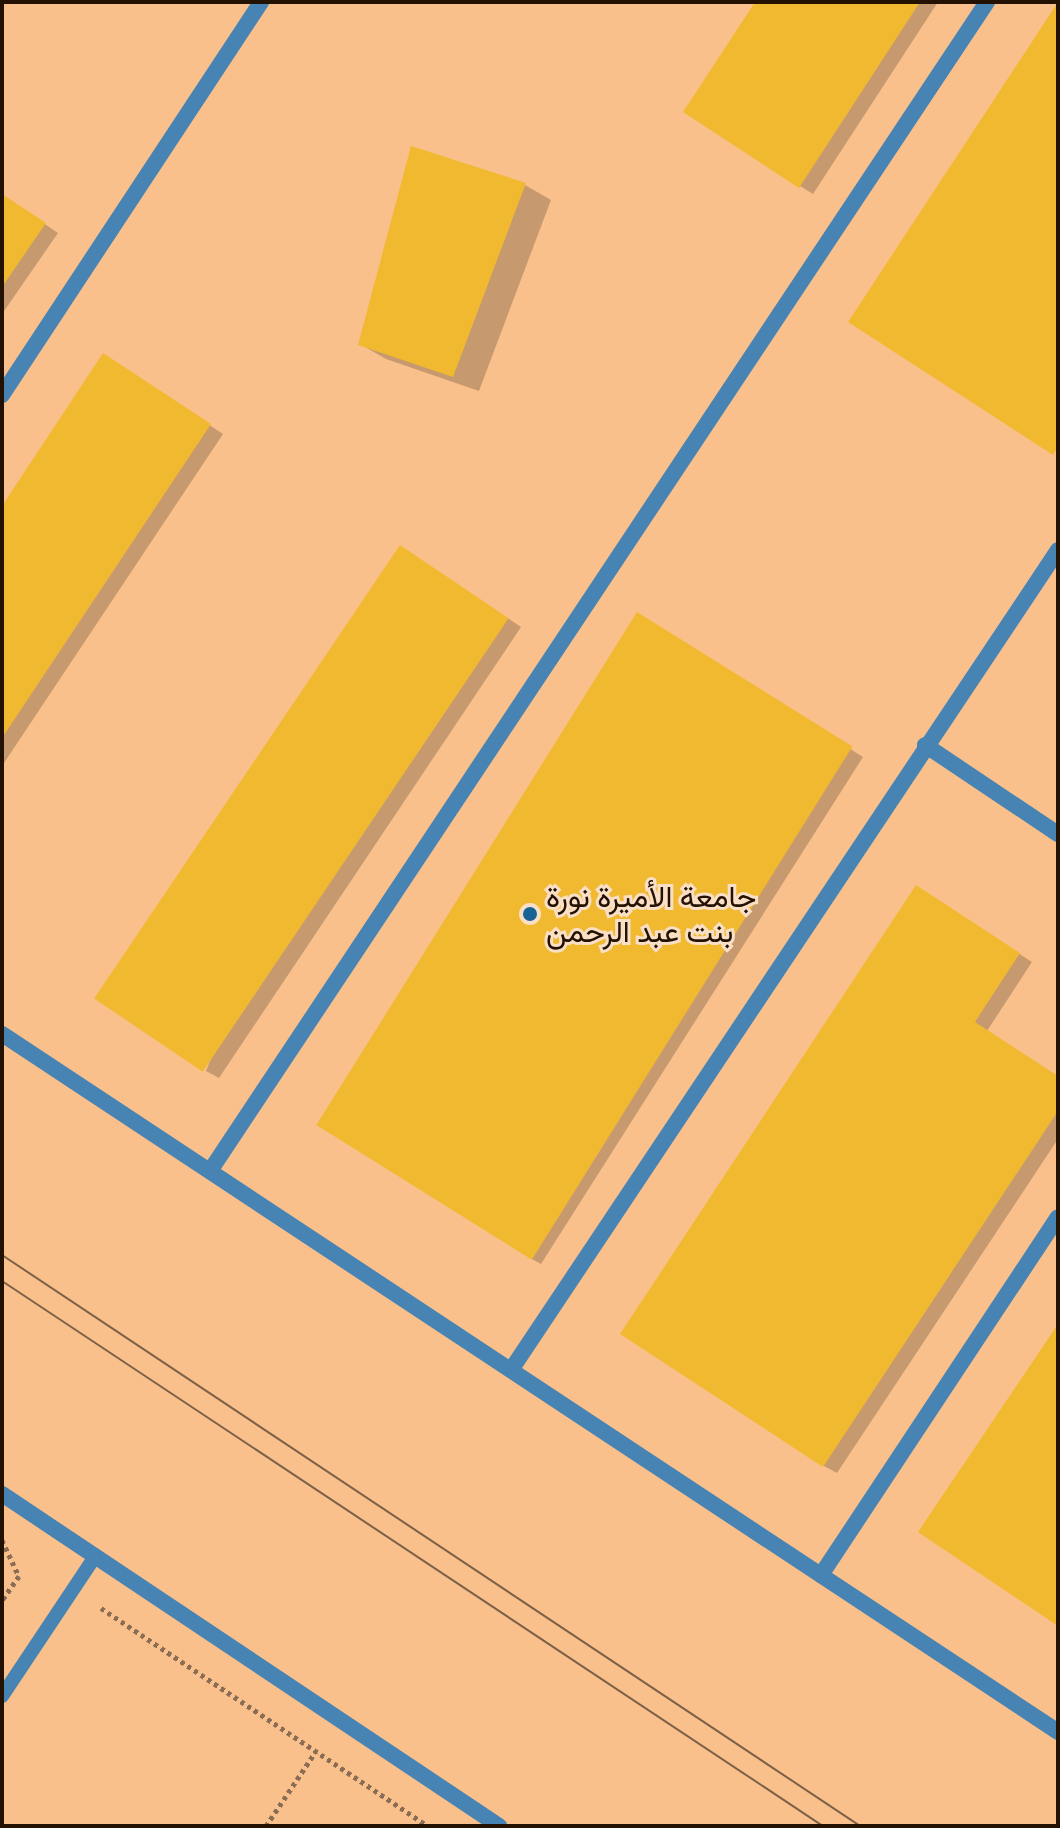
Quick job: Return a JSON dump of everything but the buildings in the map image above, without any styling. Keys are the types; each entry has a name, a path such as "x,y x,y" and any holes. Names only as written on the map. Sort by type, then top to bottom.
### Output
{"street":[{"path":"2,395 261,2"},
{"path":"210,1171 987,2"},
{"path":"511,1370 925,745 1058,550"},
{"path":"925,745 1058,834"},
{"path":"2,1034 1058,1732"},
{"path":"821,1575 1058,1217"},
{"path":"2,1494 499,1826"}],"lane":[{"path":"2,1696 94,1558"}],"path":[{"path":"2,1540 19,1576 2,1600"},
{"path":"101,1608 428,1826"},
{"path":"266,1826 316,1751"}],"shaded area":[{"name":"جامعة الأميرة نورة بنت عبد الرحمن","path":"2,2 1058,2 1058,1826 2,1826"}],"tram line":[{"path":"2,1255 860,1826"},
{"path":"2,1281 823,1826"}],"place":[{"name":"جامعة الأميرة نورة بنت عبد الرحمن","path":"530,914"}]}
